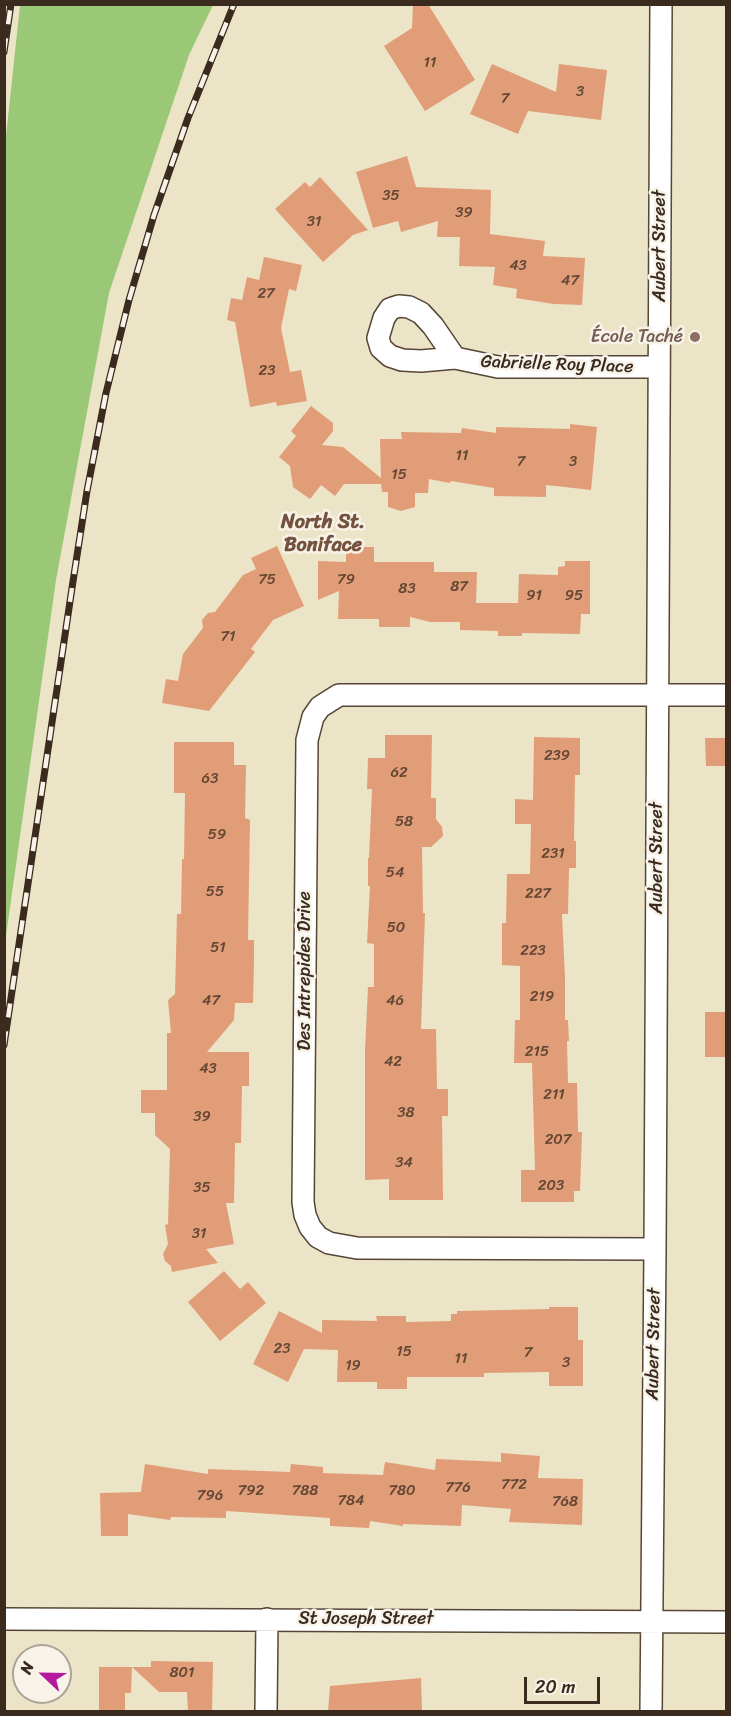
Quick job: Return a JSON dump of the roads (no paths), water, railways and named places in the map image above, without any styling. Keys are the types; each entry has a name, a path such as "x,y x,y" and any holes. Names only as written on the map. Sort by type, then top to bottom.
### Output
{"street":[{"name":"Aubert Street","path":"651,1712 661,4"},
{"name":"Gabrielle Roy Place","path":"454,358 498,367 659,368"},
{"name":"Des Intrepides Drive","path":"655,1249 342,1246 318,1237 310,1227 303,1202 306,752 309,729 320,707 339,695 352,694 657,695"},
{"path":"657,695 726,695"},
{"name":"St Joseph Street","path":"4,1618 726,1622"},
{"path":"266,1712 267,1618"}],"railway":[{"path":"4,52 11,4"},
{"path":"4,1045 87,491 106,393 129,300 154,215 188,118 234,4"}],"place":[{"name":"École Taché","path":"695,337"}],"district":[{"name":"North St. Boniface","path":"323,534"}]}
